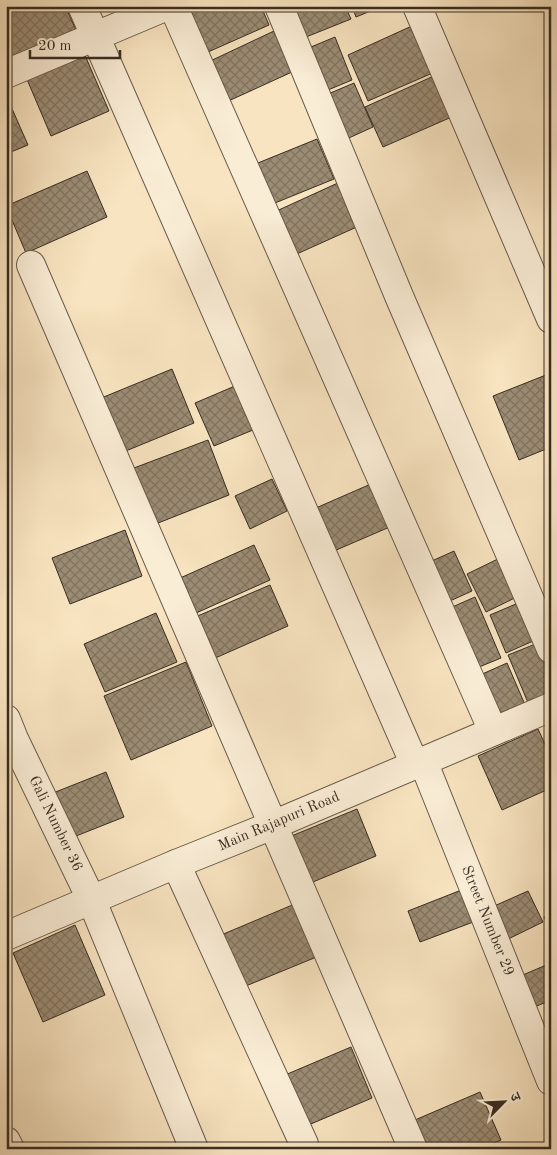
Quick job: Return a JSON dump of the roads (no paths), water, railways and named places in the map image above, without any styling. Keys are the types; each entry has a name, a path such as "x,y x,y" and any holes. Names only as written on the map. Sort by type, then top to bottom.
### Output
{"street":[{"name":"Street Number 29","path":"82,6 419,763 551,1081"},
{"path":"6,74 167,6"},
{"path":"174,6 493,731"},
{"path":"279,6 399,296 551,649"},
{"path":"417,6 551,319"},
{"path":"31,265 413,1149"},
{"name":"Main Rajapuri Road","path":"6,936 176,864 273,826 493,731 548,715"},
{"name":"Gali Number 36","path":"9,733 92,901 194,1149"},
{"path":"176,864 304,1144"},
{"path":"6,1141 10,1149"}]}
